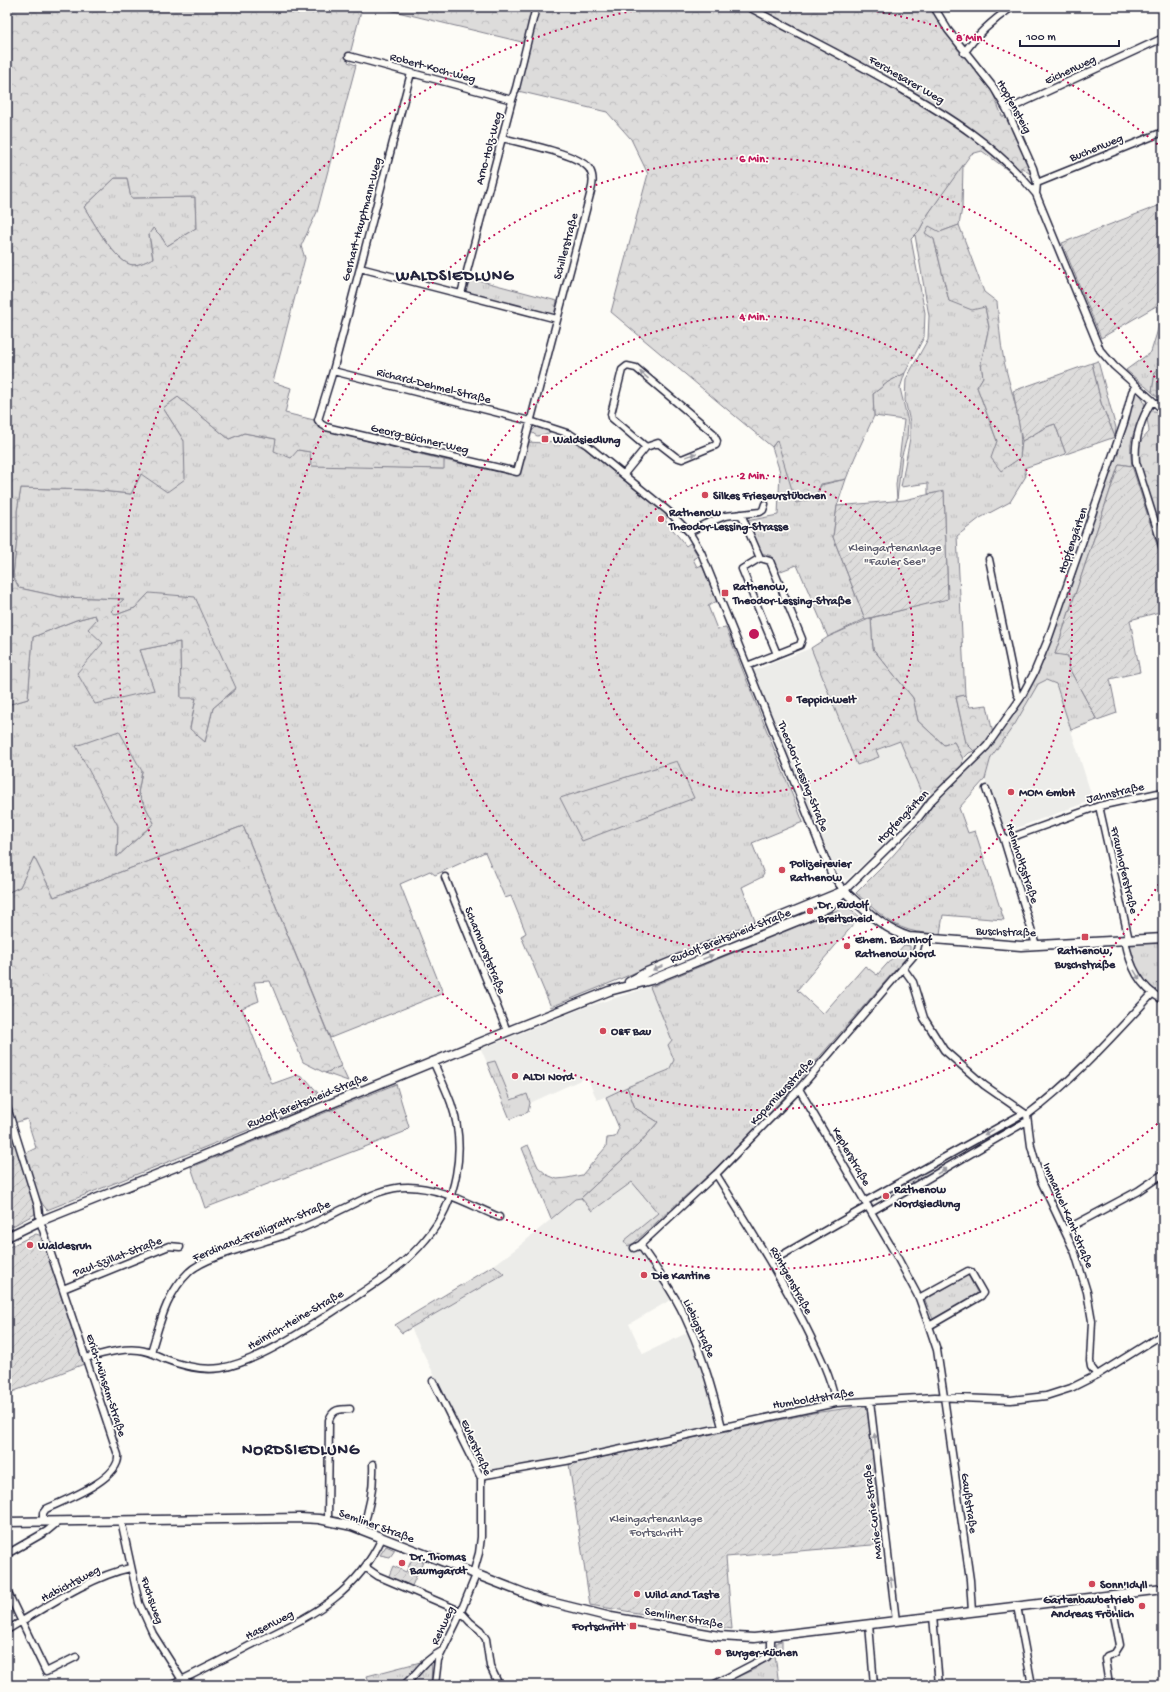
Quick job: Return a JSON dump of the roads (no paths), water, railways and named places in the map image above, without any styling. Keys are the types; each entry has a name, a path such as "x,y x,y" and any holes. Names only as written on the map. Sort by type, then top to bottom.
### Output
{"street":[{"name":"Arno-Holz-Weg","path":"461,294 536,7"},
{"name":"Ferchesarer Weg","path":"749,7 862,66 963,126 983,140 1023,178 1036,194 1100,350 1114,366 1163,410"},
{"name":"Hopfensteig","path":"934,7 964,53 994,88 1007,110 1033,168 1037,183"},
{"path":"964,53 986,26 1012,7"},
{"name":"Eichenweg","path":"1007,110 1163,38"},
{"name":"Robert-Koch-Weg","path":"349,56 512,100"},
{"name":"Gerhart-Hauptmann-Weg","path":"333,371 411,73"},
{"name":"Buchenweg","path":"1037,183 1163,132"},
{"name":"Schillerstraße","path":"502,138 571,156 582,162 590,169 593,178 558,319 530,421"},
{"name":"Ferchesarer Weg","path":"1036,194 1037,183"},
{"path":"360,268 558,319"},
{"path":"624,474 646,447 658,443 676,457 682,458 716,445 717,441 713,433 636,368 627,366 622,370 611,414 612,418 646,447"},
{"name":"Georg-Büchner-Weg","path":"333,371 318,420 326,427 517,472 530,421"},
{"name":"Richard-Dehmel-Straße","path":"333,371 530,421"},
{"name":"Hopfengärten","path":"844,891 919,817 931,801 987,746 1020,699 1034,673 1050,637 1124,423 1132,392 1136,385"},
{"path":"1152,401 1139,431 1135,452 1136,462 1163,548"},
{"name":"Theodor-Lessing-Straße","path":"530,421 570,434 587,445 668,510 689,532 701,552 831,873 844,891"},
{"path":"689,532 704,524 725,516 760,512 763,510 765,504"},
{"path":"741,514 760,558 770,561 802,639 800,645 747,666"},
{"path":"760,558 754,563 744,566 742,569 777,654"},
{"path":"989,559 1017,694 1020,699"},
{"path":"990,602 997,600"},
{"name":"Helmholtzstraße","path":"986,789 1004,840 1036,945"},
{"name":"Jahnstraße","path":"1004,840 1099,806 1163,792"},
{"name":"Fraunhoferstraße","path":"1099,806 1127,940 1129,959 1138,978 1153,993 1163,1000"},
{"name":"Scharnhorststraße","path":"445,877 508,1031"},
{"name":"Buschstraße","path":"844,891 890,929 909,936 920,938 1021,946 1163,938"},
{"name":"Rudolf-Breitscheid-Straße","path":"7,1238 40,1221 433,1061 618,988 651,980 819,912 829,907 844,891"},
{"name":"Kopernikusstraße","path":"637,1246 716,1174 799,1089 916,953 920,938"},
{"path":"903,968 913,982 924,1018 944,1050 984,1085 1026,1116"},
{"path":"770,1262 1026,1116 1051,1096 1104,1047 1153,993"},
{"name":"Heinrich-Heine-Straße","path":"86,1358 120,1350 140,1350 151,1352 182,1365 208,1369 238,1364 271,1348 327,1315 393,1269 426,1239 437,1223 450,1196 458,1161 456,1127 451,1103 433,1061"},
{"name":"Keplerstraße","path":"799,1089 868,1206 919,1298 930,1326 937,1350 944,1397"},
{"name":"Erich-Mühsam-Straße","path":"7,1107 38,1206 40,1221 119,1460 111,1472 102,1480 46,1509 43,1512 43,1521"},
{"path":"868,1206 1026,1116"},
{"name":"Immanuel-Kant-Straße","path":"1026,1116 1031,1146 1041,1180 1077,1259 1087,1292 1092,1321 1090,1361 1097,1375"},
{"name":"Röntgenstraße","path":"716,1174 796,1307 818,1353 836,1403"},
{"path":"1064,1230 1138,1191 1163,1174"},
{"name":"Ferdinand-Freiligrath-Straße","path":"151,1352 167,1302 180,1282 191,1270 200,1264 284,1235 380,1192 401,1187 415,1187 427,1188 450,1196"},
{"path":"450,1196 499,1218"},
{"name":"Paul-Szillat-Straße","path":"63,1289 169,1246 180,1247"},
{"name":"Liebigstraße","path":"637,1246 673,1295 689,1324 708,1374 722,1427"},
{"path":"919,1298 968,1271 983,1293 981,1296 930,1326"},
{"name":"Humboldtstraße","path":"480,1476 566,1460 836,1403 944,1397 999,1401 1033,1398 1058,1393 1097,1375 1163,1334"},
{"name":"Eulerstraße","path":"433,1380 480,1476 481,1537 474,1575"},
{"name":"Gaußstraße","path":"944,1397 970,1587 972,1612"},
{"name":"Marie-Curie-Straße","path":"870,1401 896,1621"},
{"path":"328,1520 329,1420 333,1412 339,1409 350,1409"},
{"path":"362,1530 371,1502 374,1485 373,1464"},
{"name":"Semliner Straße","path":"7,1522 300,1518 328,1520 362,1530 474,1575 542,1600 592,1613 734,1638 771,1636 1163,1589"},
{"name":"Fuchsweg","path":"121,1520 130,1568 139,1603 148,1624 182,1680"},
{"path":"7,1554 47,1531 59,1521"},
{"name":"Hasenweg","path":"172,1685 302,1620 324,1607 344,1590 365,1567 382,1538"},
{"path":"365,1567 378,1576 460,1611 480,1630 486,1639 490,1666 499,1685"},
{"name":"Habichtsweg","path":"7,1630 86,1586 116,1571 130,1568"},
{"name":"Rehweg","path":"435,1685 436,1666 457,1621 474,1575"},
{"path":"7,1591 46,1672 76,1657"},
{"path":"1109,1685 1105,1660 1106,1656 1118,1650 1120,1646 1110,1595"},
{"path":"1017,1606 1032,1685"},
{"path":"933,1616 939,1685"},
{"path":"869,1624 874,1685"},
{"path":"713,1685 767,1657 771,1649 771,1636"},
{"path":"404,1685 422,1664 431,1656 442,1651"}],"place":[{"name":"Waldsiedlung","path":"545,439"},
{"name":"Silkes Frieseurstübchen","path":"705,495"},
{"name":"Rathenow Theodor-Lessing-Strasse","path":"661,519"},
{"name":"Rathenow, Theodor-Lessing-Straße","path":"725,593"},
{"name":"Teppichwelt","path":"789,699"},
{"name":"MOM GmbH","path":"1011,792"},
{"name":"Polizeirevier Rathenow","path":"782,870"},
{"name":"Dr. Rudolf Breitscheid","path":"810,911"},
{"name":"Rathenow, Buschstraße","path":"1085,937"},
{"name":"Ehem. Bahnhof Rathenow Nord","path":"847,946"},
{"name":"O&F Bau","path":"603,1031"},
{"name":"ALDI Nord","path":"515,1076"},
{"name":"Rathenow Nordsiedlung","path":"886,1196"},
{"name":"Waldesruh","path":"30,1245"},
{"name":"Die Kantine","path":"644,1275"},
{"name":"Dr. Thomas Baumgardt","path":"402,1563"},
{"name":"Sonn'Idyll","path":"1092,1584"},
{"name":"Wild and Taste","path":"637,1594"},
{"name":"Gartenbaubetrieb Andreas Fröhlich","path":"1142,1606"},
{"name":"Fortschritt","path":"633,1626"},
{"name":"Burger-Küchen","path":"718,1652"}],"district":[{"name":"WALDSIEDLUNG","path":"455,274"},
{"name":"NORDSIEDLUNG","path":"301,1448"}],"park label":[{"name":"Kleingartenanlage \"Fauler See\"","path":"895,554"},
{"name":"Kleingartenanlage Fortschritt","path":"656,1525"}]}
